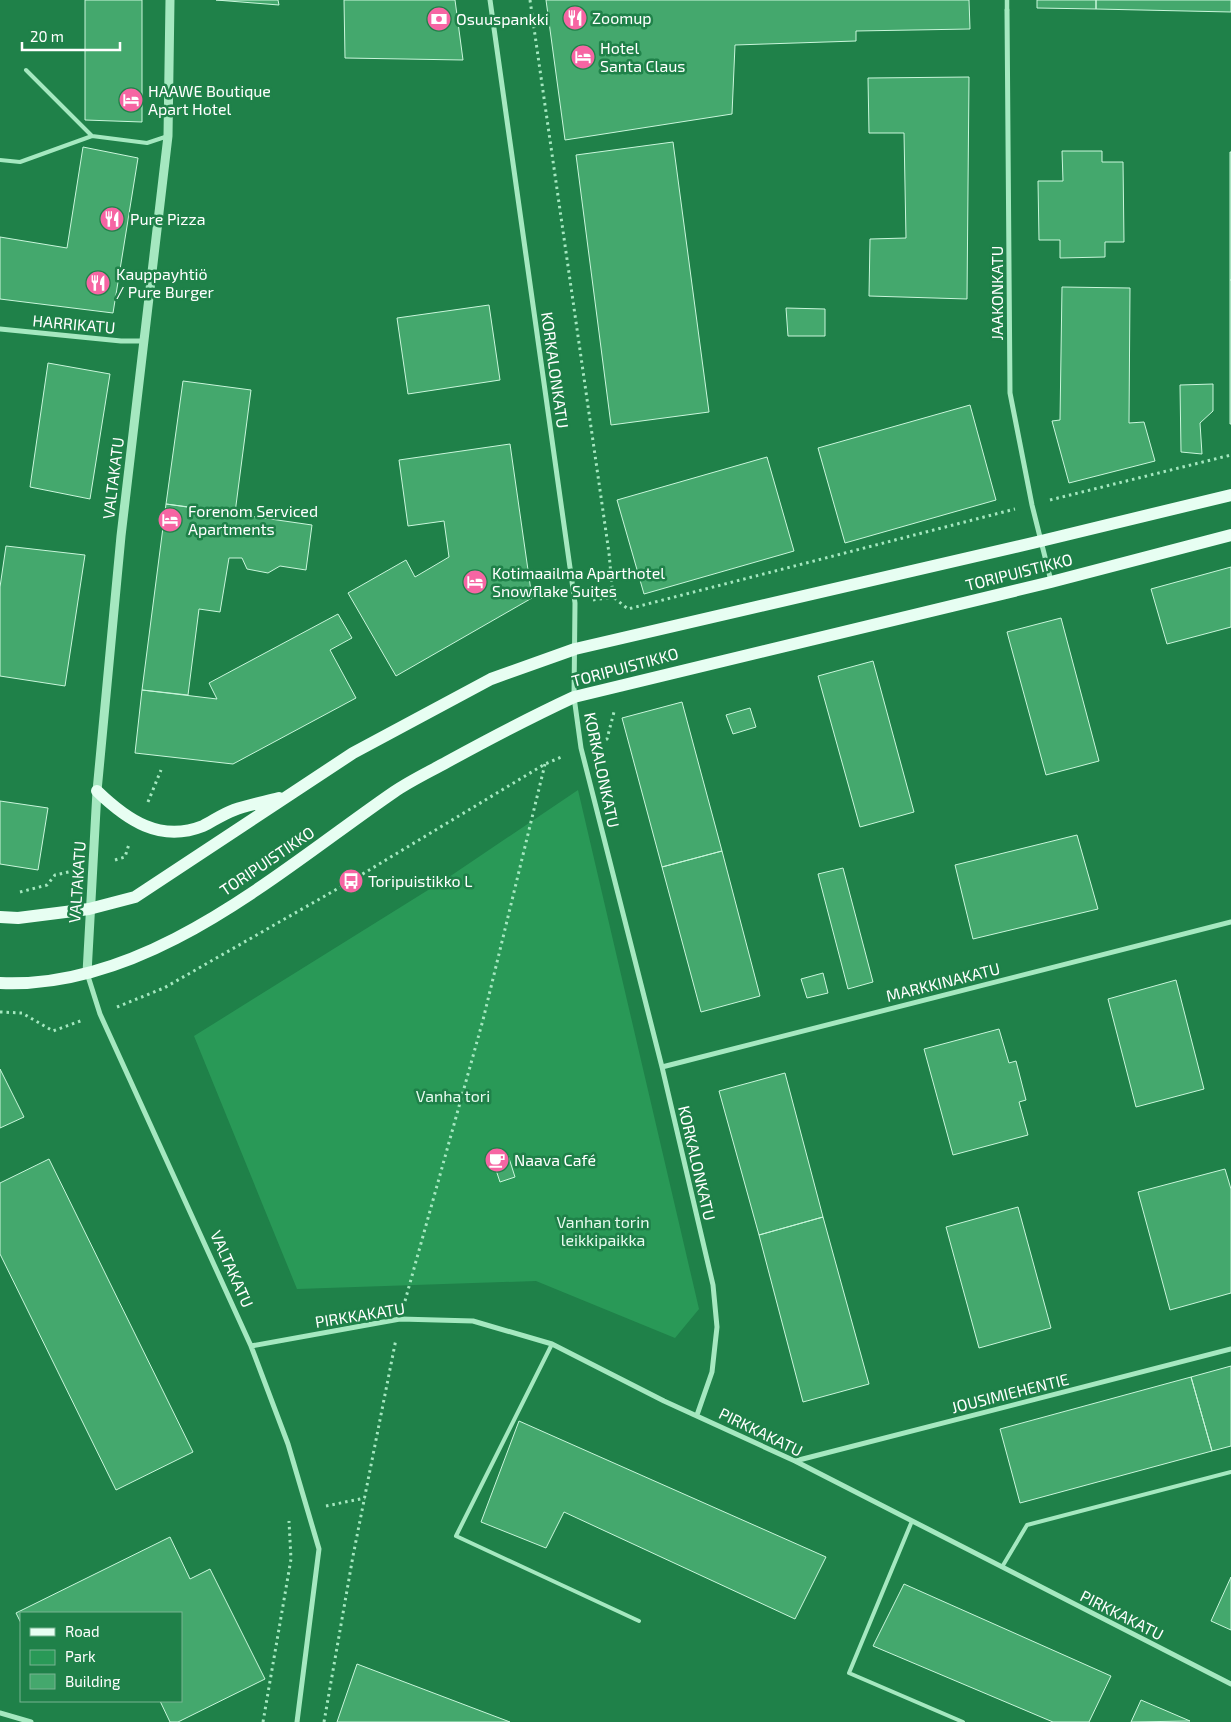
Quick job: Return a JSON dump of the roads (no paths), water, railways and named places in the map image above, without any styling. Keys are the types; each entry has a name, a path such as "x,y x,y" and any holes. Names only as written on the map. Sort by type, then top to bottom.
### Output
{"main road":[{"name":"TORIPUISTIKKO","path":"0,917 18,918 89,909 135,897 353,753 491,678 576,649 1042,541 1231,495"},
{"name":"TORIPUISTIKKO","path":"0,983 51,982 87,973 154,951 258,890 396,791 515,724 574,696 1051,582 1231,535"},
{"path":"98,791 137,824 151,830 173,833 201,826 234,810 288,796"}],"street":[{"name":"VALTAKATU","path":"170,0 168,136 121,536 98,791 94,865 89,909 87,973 100,1014 250,1346 288,1444 319,1548 297,1722"},
{"name":"KORKALONKATU","path":"490,0 575,603 574,696 581,748 662,1067 713,1285 717,1328 712,1372 698,1415"},
{"name":"JAAKONKATU","path":"1007,0 1010,393 1032,505 1051,582"},
{"name":"HARRIKATU","path":"0,329 120,341 145,341"},
{"name":"MARKKINAKATU","path":"662,1067 1231,922"},
{"name":"PIRKKAKATU","path":"250,1346 400,1319 474,1321 552,1344 664,1401 795,1461 1231,1684"},
{"name":"JOUSIMIEHENTIE","path":"795,1461 1231,1349"},
{"path":"0,1713 31,1722"}],"lane":[{"path":"26,70 92,136"},
{"path":"0,160 20,162 92,136 147,143 168,136"},
{"path":"552,1344 456,1536 639,1621"},
{"path":"1002,1567 1027,1525 1231,1472"},
{"path":"912,1521 849,1673 963,1722"}],"place":[{"name":"Zoomup","path":"575,18"},
{"name":"Osuuspankki","path":"439,19"},
{"name":"Hotel Santa Claus","path":"583,57"},
{"name":"HAAWE Boutique Apart Hotel","path":"131,100"},
{"name":"Pure Pizza","path":"112,219"},
{"name":"Kauppayhtiö / Pure Burger","path":"98,283"},
{"name":"Forenom Serviced Apartments","path":"170,520"},
{"name":"Kotimaailma Aparthotel Snowflake Suites","path":"475,582"},
{"name":"Toripuistikko L","path":"351,881"},
{"name":"Naava Café","path":"497,1160"}],"park label":[{"name":"Vanha tori","path":"453,1096"},
{"name":"Vanhan torin leikkipaikka","path":"603,1231"}]}
